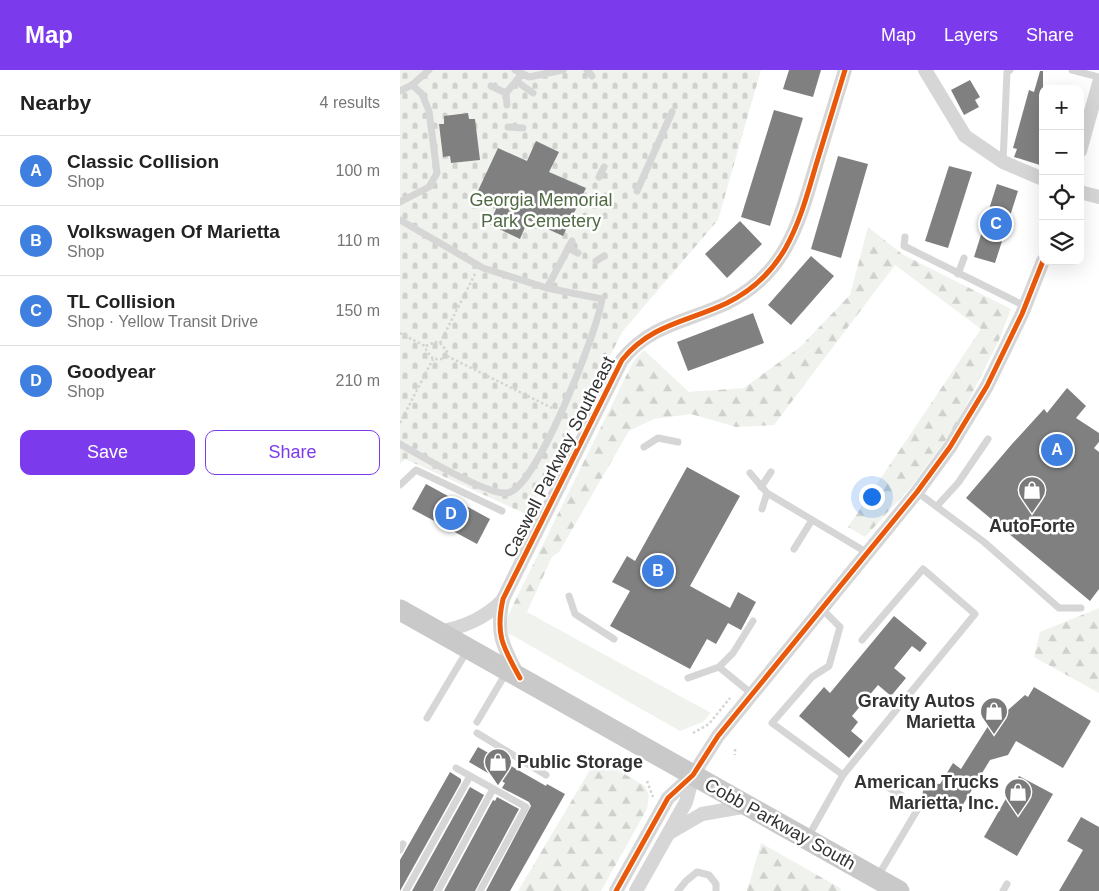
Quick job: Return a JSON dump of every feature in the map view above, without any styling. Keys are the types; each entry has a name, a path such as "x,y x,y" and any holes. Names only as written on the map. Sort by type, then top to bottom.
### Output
{"main road":[{"name":"Cobb Parkway South","path":"400,610 899,891"}],"street":[{"name":"Caswell Parkway Southeast","path":"514,674 498,628 503,599 622,360 628,352 651,332 727,303 746,292 761,280 781,257 798,225 845,70"},
{"path":"925,70 965,136 1003,162 1039,177"},
{"path":"1083,130 1085,115 1099,83"},
{"path":"1084,193 1099,197"},
{"path":"616,891 668,798 693,775 718,736 866,552 917,492 950,447 987,386 1025,306 1041,265"},
{"name":"Caswell Parkway Southeast","path":"438,632 475,622 488,614 503,599"},
{"path":"636,891 686,802 693,775"},
{"path":"669,834 702,814 748,806"}],"lane":[{"path":"400,91 412,85 429,70"},
{"path":"507,104 506,93 516,80 519,72 529,77 563,70"},
{"path":"587,70 592,76"},
{"path":"1003,162 1007,72 1010,70"},
{"path":"1072,70 1099,77"},
{"path":"516,80 533,93"},
{"path":"400,202 429,187 437,173 429,110 422,94 412,85"},
{"path":"491,86 506,93"},
{"path":"637,191 672,112"},
{"path":"508,127 523,128"},
{"path":"599,177 604,167"},
{"path":"400,220 479,266 547,288 602,299 600,315 585,359 535,466 515,491 505,494 473,483 400,444"},
{"path":"905,237 904,246 1025,306"},
{"path":"547,288 570,245 578,252"},
{"path":"596,261 604,256"},
{"path":"958,274 964,258"},
{"path":"644,447 658,438 678,442"},
{"path":"937,506 958,484 988,439"},
{"path":"400,485 416,470 502,511"},
{"path":"761,487 771,472"},
{"path":"750,474 767,493 866,552"},
{"path":"917,492 984,542 1059,608 1081,608"},
{"path":"762,509 767,493"},
{"path":"794,550 812,520"},
{"path":"806,839 843,775 975,614 923,569 862,640"},
{"path":"569,596 575,614 614,638"},
{"path":"821,608 840,627 829,666 812,678 772,723 843,775"},
{"path":"688,678 719,667 733,653 753,621"},
{"path":"427,718 468,648"},
{"path":"719,667 752,694"},
{"path":"478,722 514,674"},
{"path":"477,733 546,775"},
{"path":"456,768 526,807 480,891"},
{"path":"406,891 470,776"},
{"path":"879,782 901,795"},
{"path":"438,891 493,789"},
{"path":"876,878 919,807"},
{"path":"678,891 686,880 697,872 709,874 716,884 716,891"},
{"path":"1003,891 1008,884"}],"path":[{"path":"440,343 479,266"},
{"path":"400,333 426,346"},
{"path":"426,346 435,342 440,343 447,351 447,356"},
{"path":"426,346 426,350 433,359"},
{"path":"447,356 560,412"},
{"path":"433,359 443,359 447,356"},
{"path":"400,423 433,359"},
{"path":"693,733 709,724 730,698"},
{"path":"734,749 735,755"},
{"path":"647,781 653,794"}],"green space":[{"name":"Georgia Memorial Park Cemetery","path":"400,70 761,70 718,220 623,331 565,440 528,515 405,459 400,464"},
{"path":"868,227 902,254 1011,309 999,340 956,426 911,487 865,537 848,527 981,329 895,265 774,425 736,427 691,414 654,419 629,431 559,552 552,557 527,612 513,605 634,360 644,350 689,392 744,388 800,347 850,295"},
{"path":"513,605 711,713 703,722 680,731 508,633 506,621"},
{"path":"1099,608 1099,693 1034,657 1040,632"},
{"path":"597,758 645,786 649,795 647,809 601,891 518,891"},
{"path":"761,843 840,888 841,891 747,891"}],"building":[{"path":"789,70 821,70 813,97 783,89"},
{"path":"1040,71 1043,71 1043,85 1039,85 1039,165 1014,157 1017,149 1013,148 1029,90 1034,92"},
{"path":"970,80 980,97 975,100 979,107 964,115 951,90"},
{"path":"774,110 803,118 770,226 741,217"},
{"path":"468,113 469,119 475,119 480,160 451,163 450,156 443,157 439,124 444,124 444,116"},
{"path":"536,141 559,152 549,172 586,188 563,236 528,220 520,239 489,224 498,205 476,195 498,148 527,161"},
{"path":"838,156 868,164 841,258 811,249"},
{"path":"949,166 972,172 948,248 925,241"},
{"path":"997,184 1018,191 995,263 974,257"},
{"path":"740,221 762,244 727,278 705,254"},
{"path":"811,256 834,276 791,325 768,305"},
{"path":"753,313 764,343 688,371 677,342"},
{"path":"1067,388 1086,406 1076,418 1099,433 1099,442 1094,448 1099,452 1099,589 1090,601 966,498 1044,409 1047,413"},
{"path":"687,467 740,496 690,586 730,608 738,592 756,602 741,630 728,623 716,644 707,639 690,669 610,626 630,591 612,582 627,556 635,561"},
{"path":"426,484 490,519 477,544 412,509"},
{"path":"894,616 927,643 920,652 912,646 894,668 906,678 891,696 878,685 852,716 858,722 851,731 863,741 849,758 799,716 824,687 830,693"},
{"path":"1034,687 1091,721 1063,768 1016,741 1008,755 990,760 959,811 938,800 922,798 924,783 940,784 953,763 961,769 990,723 992,724 1025,695 1028,697"},
{"path":"478,747 546,786 547,784 565,794 510,891 486,891 531,806 529,802 502,788 505,783 469,762"},
{"path":"450,772 461,779 461,782 400,891 400,860"},
{"name":"American Trucks Marietta, Inc.","path":"1019,776 1053,794 1017,856 984,837"},
{"path":"470,787 484,795 433,891 412,891"},
{"path":"497,797 519,809 475,891 444,891 493,800 495,801"},
{"path":"1081,817 1099,827 1099,891 1059,891 1083,850 1067,841"}],"cycle path":[{"path":"520,678 505,649 500,632 503,599 622,360 633,348 657,331 727,303 747,291 777,262 796,227 845,70"},
{"path":"616,891 668,798 693,775 718,736 917,492 950,447 987,386 1022,314 1041,265"}],"place":[{"name":"TL Collision","path":"996,224"},
{"name":"Classic Collision","path":"1057,450"},
{"name":"Goodyear","path":"451,514"},
{"name":"AutoForte","path":"1032,514"},
{"name":"Volkswagen Of Marietta","path":"658,571"},
{"name":"Gravity Autos Marietta","path":"994,735"},
{"name":"Public Storage","path":"498,786"},
{"name":"American Trucks Marietta, Inc.","path":"1018,816"}]}
